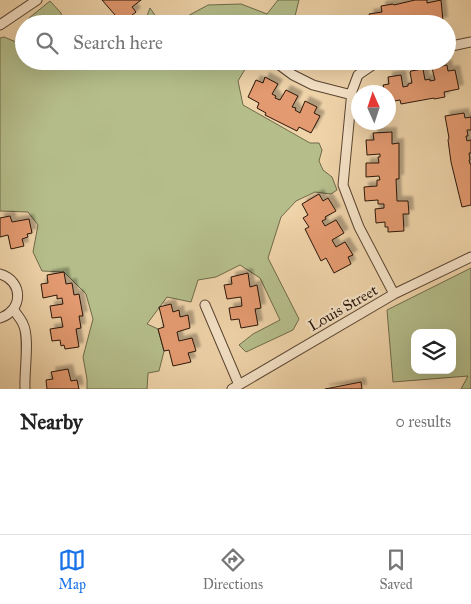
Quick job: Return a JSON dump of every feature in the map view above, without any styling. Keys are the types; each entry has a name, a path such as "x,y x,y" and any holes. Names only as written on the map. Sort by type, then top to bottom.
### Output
{"street":[{"path":"0,25 37,0"},
{"path":"456,45 471,42"},
{"path":"286,70 313,85 351,95"},
{"path":"355,85 358,75 365,70"},
{"path":"351,105 343,185 359,227 394,294"},
{"name":"Louis Street","path":"235,387 394,294 471,258"},
{"path":"0,274 9,278 17,289 18,297 14,310 0,318"},
{"path":"205,305 235,387"},
{"path":"14,310 24,325 27,347 24,372 25,389"}],"green space":[{"path":"278,0 299,0 295,15 190,15 208,5 241,4 267,14"},
{"path":"50,1 61,15 33,15"},
{"path":"150,8 155,15 147,15"},
{"path":"4,37 15,42 15,70 245,70 238,81 243,105 310,143 319,143 322,150 319,161 323,170 332,177 337,190 331,194 315,192 296,201 281,217 268,258 299,319 293,330 246,352 239,345 253,334 280,320 260,278 240,265 216,277 198,280 191,302 167,297 147,324 158,329 164,351 159,371 148,373 147,389 87,389 83,357 93,319 86,294 64,272 42,271 33,252 38,225 28,212 0,211 0,38"},
{"path":"471,268 471,389 461,389 468,376 393,382 387,310"}],"building":[{"path":"102,0 141,0 132,7 136,12 132,15 115,15"},
{"path":"415,0 427,0 427,3 441,0 442,15 369,15 382,12 381,6"},
{"path":"417,70 423,70 425,80 430,79 430,81 435,80 432,70 455,70 459,89 444,92 445,97 401,104 400,100 396,101 396,85 383,85 389,84 388,77 401,75 403,87 408,86 408,84 412,83 410,72"},
{"path":"265,77 278,84 272,94 276,96 275,98 280,100 286,90 298,96 292,107 296,108 295,110 300,113 305,101 317,107 314,113 320,116 311,133 299,127 297,131 265,115 266,113 257,108 259,103 248,97 256,80 263,83"},
{"path":"464,113 465,118 471,117 471,130 467,130 468,136 466,136 467,141 471,140 469,160 471,164 471,205 462,207 451,162 445,116"},
{"path":"392,132 392,144 399,143 399,179 396,179 397,201 408,201 409,214 403,214 404,231 388,232 385,222 376,223 375,209 384,208 384,204 378,204 378,200 365,201 364,187 377,186 377,180 380,180 379,176 366,177 366,163 379,163 378,157 380,157 380,154 367,155 366,140 374,140 373,133"},
{"path":"319,194 323,201 328,198 336,211 325,217 326,219 322,221 325,226 336,220 344,233 332,240 336,247 345,242 353,255 348,257 351,264 334,273 326,258 321,261 305,229 309,227 303,218 308,215 302,204"},
{"path":"10,216 12,222 29,219 32,233 27,234 28,237 22,239 24,246 11,249 8,235 0,237 0,218"},
{"path":"64,272 66,284 72,283 74,295 79,294 83,316 79,316 81,328 76,329 79,347 65,349 64,345 61,346 60,340 52,341 50,329 63,327 61,317 52,318 50,306 63,304 62,298 57,299 57,295 43,298 41,284 48,283 47,275"},
{"path":"248,273 250,287 257,285 261,308 255,309 258,325 241,328 239,319 231,320 229,308 242,306 241,297 227,299 224,285 232,284 231,277"},
{"path":"171,304 173,312 179,310 180,317 188,315 190,328 177,332 179,341 192,338 196,351 188,353 191,362 173,366 169,350 164,351 158,329 164,327 159,307"},
{"path":"68,369 71,381 77,380 79,389 47,389 46,380 53,379 51,372"},
{"path":"361,382 362,389 325,389"}]}
